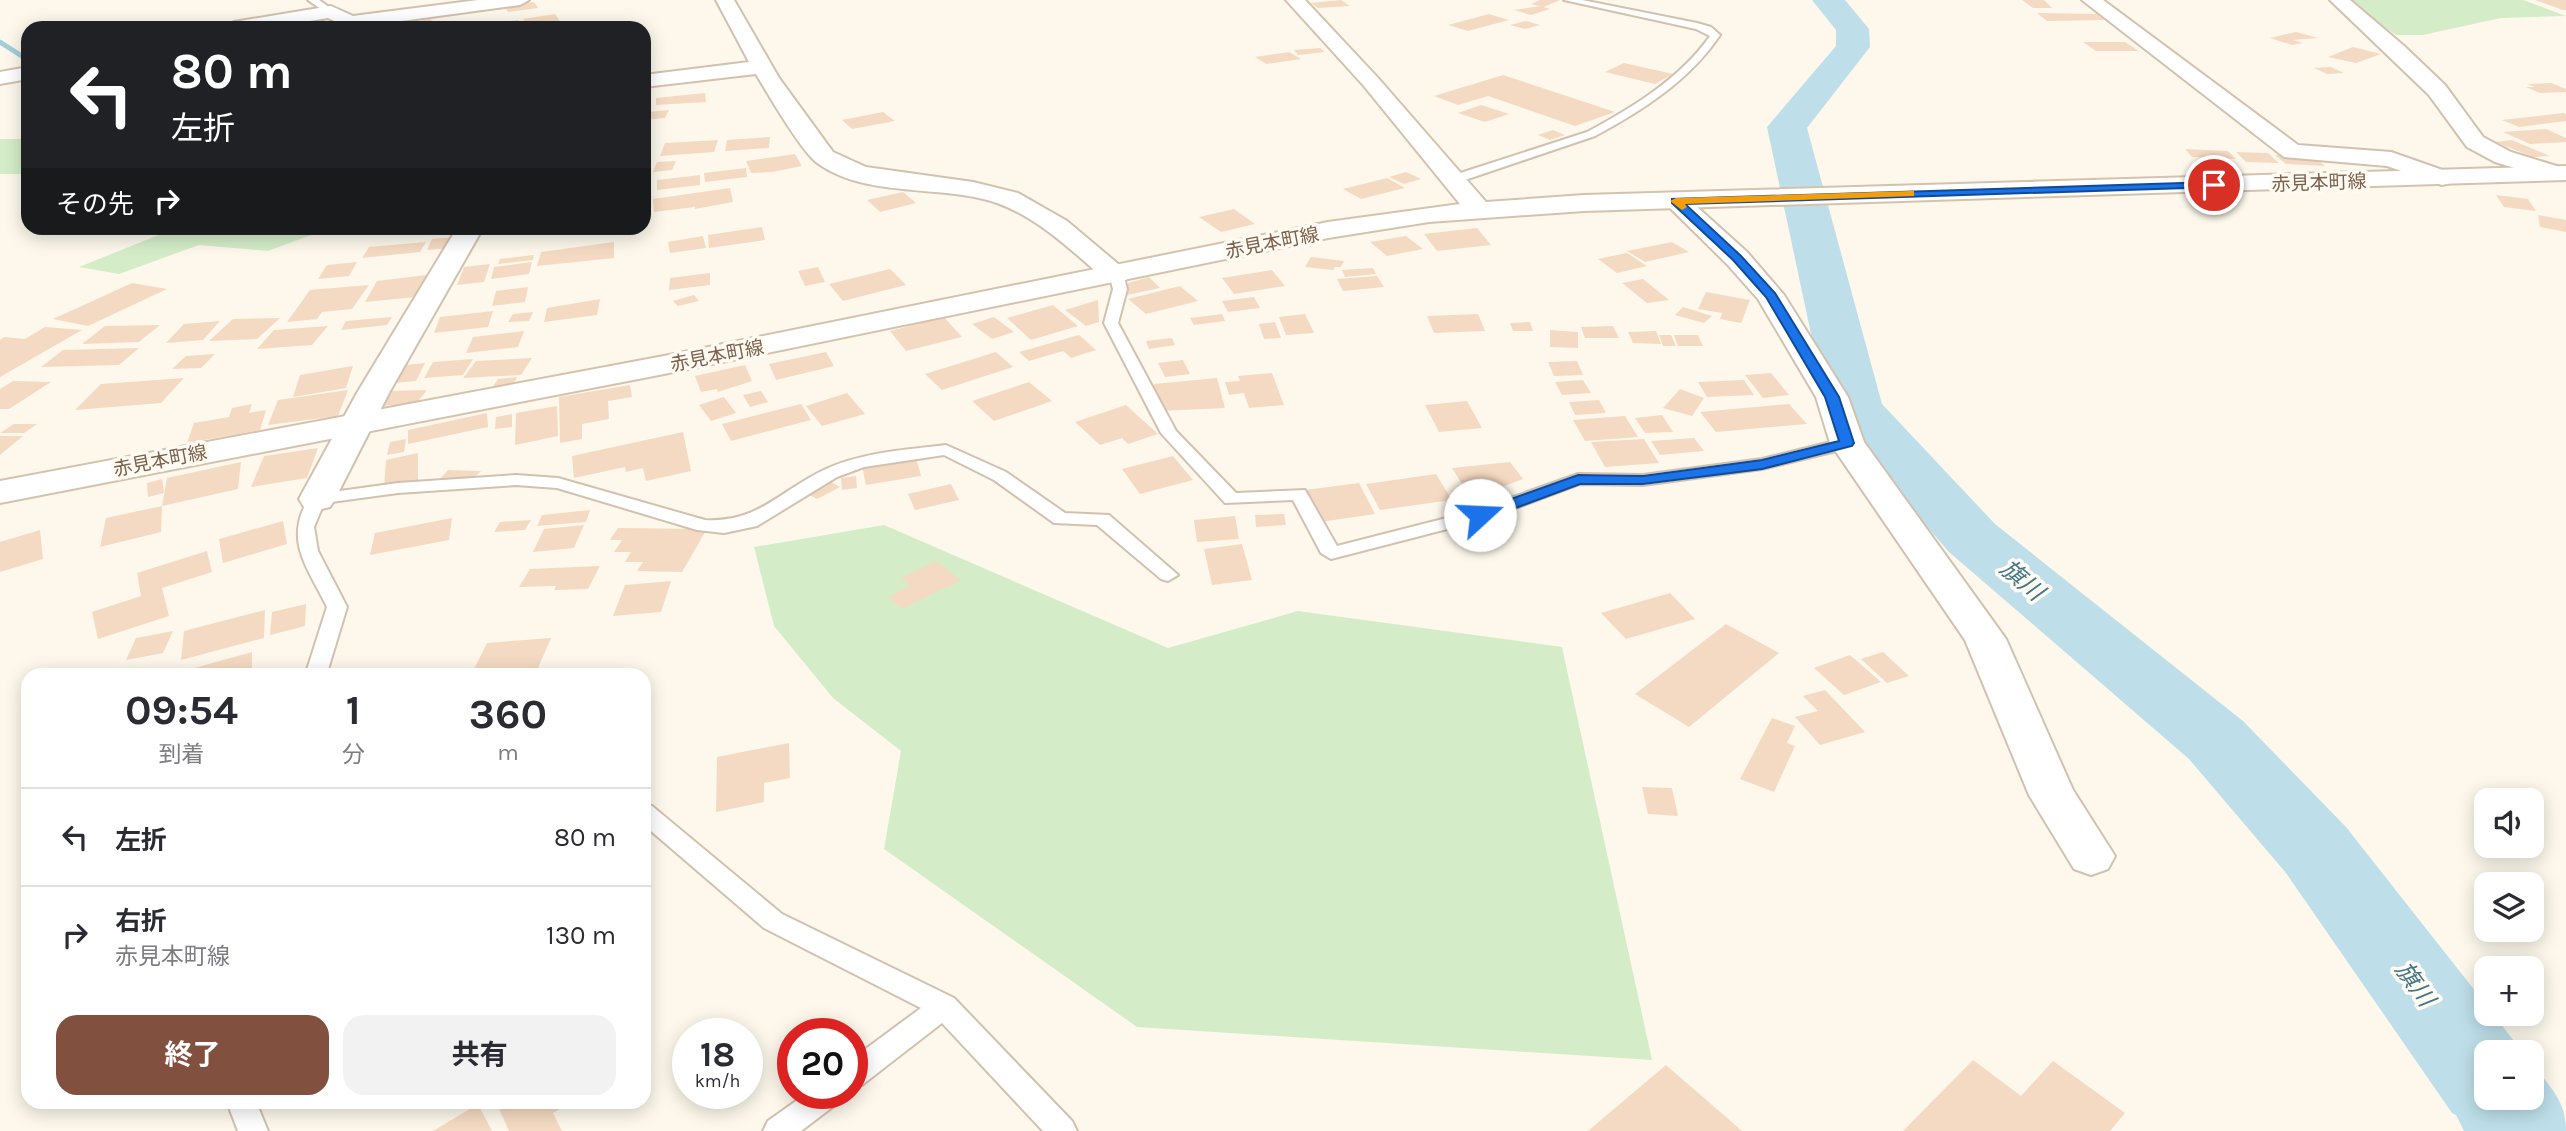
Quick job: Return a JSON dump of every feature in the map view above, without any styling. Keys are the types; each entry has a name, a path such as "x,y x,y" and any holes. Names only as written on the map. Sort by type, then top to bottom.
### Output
{"street":[{"path":"374,21 458,4 520,0"},
{"path":"725,0 760,67 825,157 843,167 872,176 993,193 1025,205 1049,220 1116,274"},
{"path":"1295,0 1455,179 1478,209"},
{"path":"2091,0 2292,152 2391,159 2442,178"},
{"path":"2339,0 2397,50 2437,90 2474,142 2503,157 2562,175"},
{"path":"454,21 458,4"},
{"path":"276,21 331,12 347,21"},
{"path":"651,80 760,67"},
{"path":"0,78 21,74"},
{"name":"赤見本町線","path":"0,492 146,462 357,424 1340,228 1478,209 1689,200 2562,175"},
{"path":"1689,200 1770,295 1832,397 1847,443 1985,639 2052,794 2091,856"},
{"path":"317,499 466,235"}],"lane":[{"path":"313,0 331,12"},
{"path":"1455,179 1608,126 1707,51 1715,35 1708,29 1697,26 1569,0"},
{"path":"1116,274 1120,289 1111,323 1169,433 1231,499 1298,494 1331,553 1480,515 1578,479 1643,480 1762,464 1847,443"},
{"path":"318,668 337,607 309,551 305,527 317,499 398,488 516,480 558,483 704,526 724,527 750,522 831,473 861,461 946,450 1000,475 1061,519 1102,519 1168,575"},
{"path":"651,818 773,921 944,1006 1062,1131"},
{"path":"868,1064 944,1006"},
{"path":"244,1109 253,1131"},
{"path":"778,1131 808,1109"}],"green space":[{"path":"2345,0 2523,0 2566,16 2501,18 2423,35 2396,35"},
{"path":"0,139 21,139 21,174 0,174"},
{"path":"159,235 311,235 268,251 199,245 119,274 79,267"},
{"path":"884,525 1168,648 1298,611 1562,647 1652,1060 1137,1027 884,849 901,751 833,698 774,626 754,547"}],"building":[{"path":"1341,0 1350,6 1318,8 1311,3"},
{"path":"1540,0 1560,0 1544,7 1531,4"},
{"path":"2022,0 2044,0 2052,8 2033,8"},
{"path":"2535,0 2566,0 2566,10 2563,10"},
{"path":"534,2 538,8 508,12 504,6 504,9 479,12 479,8"},
{"path":"1540,6 1550,9 1531,15 1514,10"},
{"path":"2037,13 2097,14 2105,20 2047,21"},
{"path":"555,14 560,21 524,21 523,19"},
{"path":"1489,14 1509,20 1468,31 1448,25"},
{"path":"1526,21 1540,25 1525,29 1510,25"},
{"path":"2296,32 2318,38 2293,40 2303,43 2292,45 2270,38"},
{"path":"2083,42 2125,42 2139,51 2096,51"},
{"path":"2353,47 2381,54 2356,63 2328,57"},
{"path":"1320,48 1325,52 1298,55 1294,50"},
{"path":"1289,52 1301,59 1266,64 1255,57"},
{"path":"1624,63 1673,74 1655,84 1605,72"},
{"path":"2331,67 2344,73 2327,74 2314,68"},
{"path":"1503,75 1615,112 1575,126 1488,96 1458,105 1434,96"},
{"path":"2551,83 2566,89 2566,92 2540,93 2526,87 2535,87 2527,84"},
{"path":"705,93 706,102 656,105 656,98"},
{"path":"1481,105 1509,114 1485,122 1458,113"},
{"path":"669,110 665,118 651,119 651,112"},
{"path":"883,112 895,121 852,129 842,120"},
{"path":"2566,114 2566,121 2519,127 2502,120"},
{"path":"2546,129 2566,138 2566,142 2530,144 2503,132"},
{"path":"1553,130 1565,135 1550,140 1538,135"},
{"path":"770,137 769,148 725,151 727,140"},
{"path":"718,140 714,152 660,156 665,143"},
{"path":"2512,140 2550,156 2533,157 2495,142"},
{"path":"2185,149 2228,151 2236,159 2192,157"},
{"path":"2236,152 2268,153 2279,163 2246,162"},
{"path":"795,154 802,166 772,172 751,173 746,161"},
{"path":"2275,155 2313,156 2325,166 2286,164"},
{"path":"676,161 672,170 653,172 657,162"},
{"path":"746,168 747,177 705,182 704,173"},
{"path":"1406,172 1421,179 1404,184 1389,177"},
{"path":"700,175 700,185 657,190 657,180"},
{"path":"1387,178 1405,188 1361,199 1343,189"},
{"path":"730,188 733,202 695,209 654,212 653,199"},
{"path":"903,192 916,203 880,212 867,200"},
{"path":"2496,195 2528,199 2536,211 2504,207"},
{"path":"1234,209 1255,224 1221,232 1199,217"},
{"path":"2538,215 2566,220 2566,232 2540,227"},
{"path":"762,227 765,240 709,248 708,235"},
{"path":"1477,228 1491,245 1437,251 1424,234"},
{"path":"703,236 706,248 670,253 668,242"},
{"path":"1406,236 1423,249 1387,256 1370,242"},
{"path":"457,237 450,248 427,250 432,239"},
{"path":"426,242 420,252 362,258 369,247"},
{"path":"614,242 614,258 537,266 541,252"},
{"path":"1672,242 1689,252 1645,262 1627,251"},
{"path":"1627,253 1647,266 1617,273 1598,259"},
{"path":"534,255 533,260 498,264 500,259"},
{"path":"1311,257 1344,261 1341,267 1335,267 1333,270 1305,267"},
{"path":"357,262 349,276 318,279 327,265"},
{"path":"532,262 529,274 491,279 494,267"},
{"path":"490,264 484,282 457,285 464,267"},
{"path":"818,267 825,282 805,286 798,271"},
{"path":"1373,268 1376,274 1345,277 1342,270"},
{"path":"890,269 906,285 843,301 829,284"},
{"path":"1272,270 1285,286 1234,294 1222,278"},
{"path":"710,273 710,285 669,290 670,278"},
{"path":"426,275 416,297 365,302 377,281"},
{"path":"1377,276 1384,287 1343,291 1337,279"},
{"path":"1149,277 1160,288 1127,295 1128,283"},
{"path":"1643,279 1669,300 1647,303 1622,283"},
{"path":"132,283 167,289 88,326 53,319"},
{"path":"369,285 352,309 322,312 317,319 287,322 310,290"},
{"path":"1180,286 1198,301 1146,314 1128,299"},
{"path":"528,287 525,302 492,306 496,291"},
{"path":"1706,292 1750,300 1741,323 1720,319 1722,313 1698,309"},
{"path":"694,295 699,301 678,306 673,301"},
{"path":"1254,297 1260,308 1228,312 1222,301"},
{"path":"600,299 597,315 544,322 547,308"},
{"path":"1098,300 1099,322 1086,326 1065,310"},
{"path":"1053,305 1078,326 1031,340 1007,318"},
{"path":"1683,307 1712,316 1704,323 1675,315"},
{"path":"493,311 488,327 434,333 440,317"},
{"path":"533,312 529,321 508,322 513,314"},
{"path":"1222,314 1225,321 1194,325 1190,318"},
{"path":"1305,314 1314,333 1286,335 1279,317"},
{"path":"1478,314 1485,331 1434,333 1427,316"},
{"path":"392,317 387,325 341,330 346,321"},
{"path":"944,317 962,337 906,351 890,331"},
{"path":"994,317 1014,332 992,339 972,324"},
{"path":"280,318 257,339 209,341 233,319"},
{"path":"220,321 203,340 166,343 184,324"},
{"path":"1275,322 1281,338 1264,339 1259,324"},
{"path":"1530,322 1533,331 1513,331 1510,323"},
{"path":"160,325 139,342 82,344 105,326"},
{"path":"328,326 312,345 257,349 274,330"},
{"path":"1613,326 1619,338 1585,338 1581,327"},
{"path":"45,327 82,330 0,377 0,340 4,337 25,339"},
{"path":"1550,330 1578,332 1578,348 1550,347"},
{"path":"524,331 518,347 466,353 473,337"},
{"path":"1656,331 1661,344 1633,343 1628,332"},
{"path":"1079,335 1096,350 1071,358 1063,351 1029,361 1019,352"},
{"path":"1659,335 1671,335 1676,346 1663,346"},
{"path":"1674,335 1698,335 1703,346 1678,346"},
{"path":"1172,338 1175,345 1149,349 1146,341"},
{"path":"139,348 119,365 41,367 63,350"},
{"path":"826,352 834,366 776,380 769,364"},
{"path":"996,352 1013,367 942,390 925,374"},
{"path":"215,354 201,368 172,369 186,356"},
{"path":"532,358 521,375 463,378 476,361"},
{"path":"473,359 463,375 424,378 433,362"},
{"path":"1183,360 1190,374 1165,377 1158,363"},
{"path":"1577,361 1583,375 1554,376 1548,362"},
{"path":"425,363 416,381 395,383 405,365"},
{"path":"745,365 752,381 718,392 717,389 701,392 695,376"},
{"path":"353,366 346,388 293,397 300,375"},
{"path":"1272,373 1284,405 1249,408 1244,393 1229,395 1225,382 1240,381 1238,376"},
{"path":"1771,373 1789,395 1763,398 1745,375"},
{"path":"517,377 512,388 491,389 498,379"},
{"path":"184,378 161,403 75,410 101,384"},
{"path":"1217,378 1225,408 1160,411 1154,384"},
{"path":"1583,380 1591,393 1562,395 1555,382"},
{"path":"1744,380 1754,395 1707,397 1698,382"},
{"path":"13,381 51,382 9,409 0,409 0,389"},
{"path":"1029,382 1052,401 994,421 972,401"},
{"path":"630,385 632,397 608,401 609,419 582,424 582,439 560,443 559,397"},
{"path":"1680,389 1704,398 1692,416 1663,408"},
{"path":"348,390 338,416 268,425 278,400"},
{"path":"427,390 416,404 377,406 389,391"},
{"path":"761,391 768,402 750,407 743,395"},
{"path":"847,393 865,414 822,426 806,406"},
{"path":"724,397 736,413 711,421 699,405"},
{"path":"1599,400 1606,413 1575,415 1569,402"},
{"path":"1467,401 1482,428 1439,432 1425,405"},
{"path":"252,404 249,413 266,410 260,430 187,443 194,423 229,417 232,408"},
{"path":"801,404 811,420 731,441 722,424"},
{"path":"1789,404 1807,424 1716,432 1700,412"},
{"path":"1126,405 1158,434 1128,444 1122,438 1100,445 1075,422"},
{"path":"557,406 558,436 515,445 516,413"},
{"path":"487,413 488,427 408,444 408,430"},
{"path":"512,414 512,427 495,429 496,417"},
{"path":"1662,415 1673,432 1645,433 1635,418"},
{"path":"1625,416 1638,437 1585,441 1573,420"},
{"path":"14,424 37,424 24,433 0,433"},
{"path":"683,432 691,471 646,481 643,468 626,472 625,467 574,478 572,456"},
{"path":"0,436 23,436 0,455"},
{"path":"1694,438 1704,451 1660,455 1651,441"},
{"path":"406,439 404,452 387,455 390,442"},
{"path":"1644,439 1659,463 1605,467 1591,442"},
{"path":"318,448 307,478 251,487 264,456"},
{"path":"418,453 418,481 384,488 386,460"},
{"path":"1173,456 1193,480 1140,494 1122,469"},
{"path":"916,457 921,476 866,485 862,466"},
{"path":"241,462 238,489 162,506 167,478"},
{"path":"1510,462 1523,479 1471,499 1452,468"},
{"path":"448,470 481,471 471,481 438,481"},
{"path":"1436,474 1452,500 1380,510 1366,484"},
{"path":"856,476 857,488 842,490 841,478"},
{"path":"162,479 164,493 148,497 147,483"},
{"path":"831,482 840,487 817,499 808,494"},
{"path":"1359,483 1375,514 1320,522 1305,490"},
{"path":"951,484 959,500 915,510 908,494"},
{"path":"162,506 161,532 100,547 106,518"},
{"path":"590,510 586,522 537,526 542,515"},
{"path":"1284,514 1286,525 1256,527 1255,515"},
{"path":"1235,516 1239,539 1197,542 1194,520"},
{"path":"452,518 449,540 370,555 375,533"},
{"path":"531,520 525,530 494,532 500,522"},
{"path":"283,521 287,544 223,563 219,539"},
{"path":"584,525 574,548 533,552 544,529"},
{"path":"618,528 707,529 682,572 637,571 643,562 625,562 631,552 614,552 622,540 610,540"},
{"path":"40,530 43,559 0,572 0,542"},
{"path":"1242,544 1252,580 1212,585 1204,549"},
{"path":"207,551 212,572 162,588 169,616 98,639 92,612 141,596 137,573"},
{"path":"936,561 961,580 902,609 888,597 910,586 901,578"},
{"path":"600,566 588,589 519,587 530,569"},
{"path":"671,581 661,612 613,616 625,585"},
{"path":"1670,593 1695,619 1626,639 1601,613"},
{"path":"306,604 305,626 270,635 272,612"},
{"path":"265,610 264,638 181,660 184,631"},
{"path":"1726,624 1779,653 1689,727 1635,694"},
{"path":"173,631 163,653 126,660 136,638"},
{"path":"551,638 538,668 474,668 487,643"},
{"path":"252,652 252,668 194,668"},
{"path":"1883,652 1909,676 1887,683 1861,659"},
{"path":"1850,655 1881,682 1844,695 1814,668"},
{"path":"1825,690 1865,732 1820,745 1795,717 1818,711 1803,696"},
{"path":"1772,718 1795,726 1787,743 1795,746 1774,792 1740,779"},
{"path":"789,743 790,778 764,783 764,802 716,812 717,757"},
{"path":"1642,787 1672,788 1678,816 1648,814"},
{"path":"1973,1060 2021,1096 2053,1061 2125,1113 2110,1131 1903,1131"},
{"path":"1666,1065 1742,1131 1588,1131"},
{"path":"470,1109 481,1109 492,1131 433,1131"},
{"path":"499,1109 560,1109 553,1113 562,1131 509,1131"}],"waterway":[{"name":"旗川","path":"1828,0 1852,29 1853,47 1787,127 1855,409 1972,538 2216,740 2316,850 2474,1064"},
{"path":"0,42 21,56"},
{"name":"旗川","path":"2508,1110 2523,1131"}],"slow traffic":[{"path":"1682,207 1676,201 1910,194"}],"route":[{"path":"1480,515 1578,479 1643,480 1762,464 1847,443 1832,397 1770,295 1737,258 1676,201 2214,185"}]}
